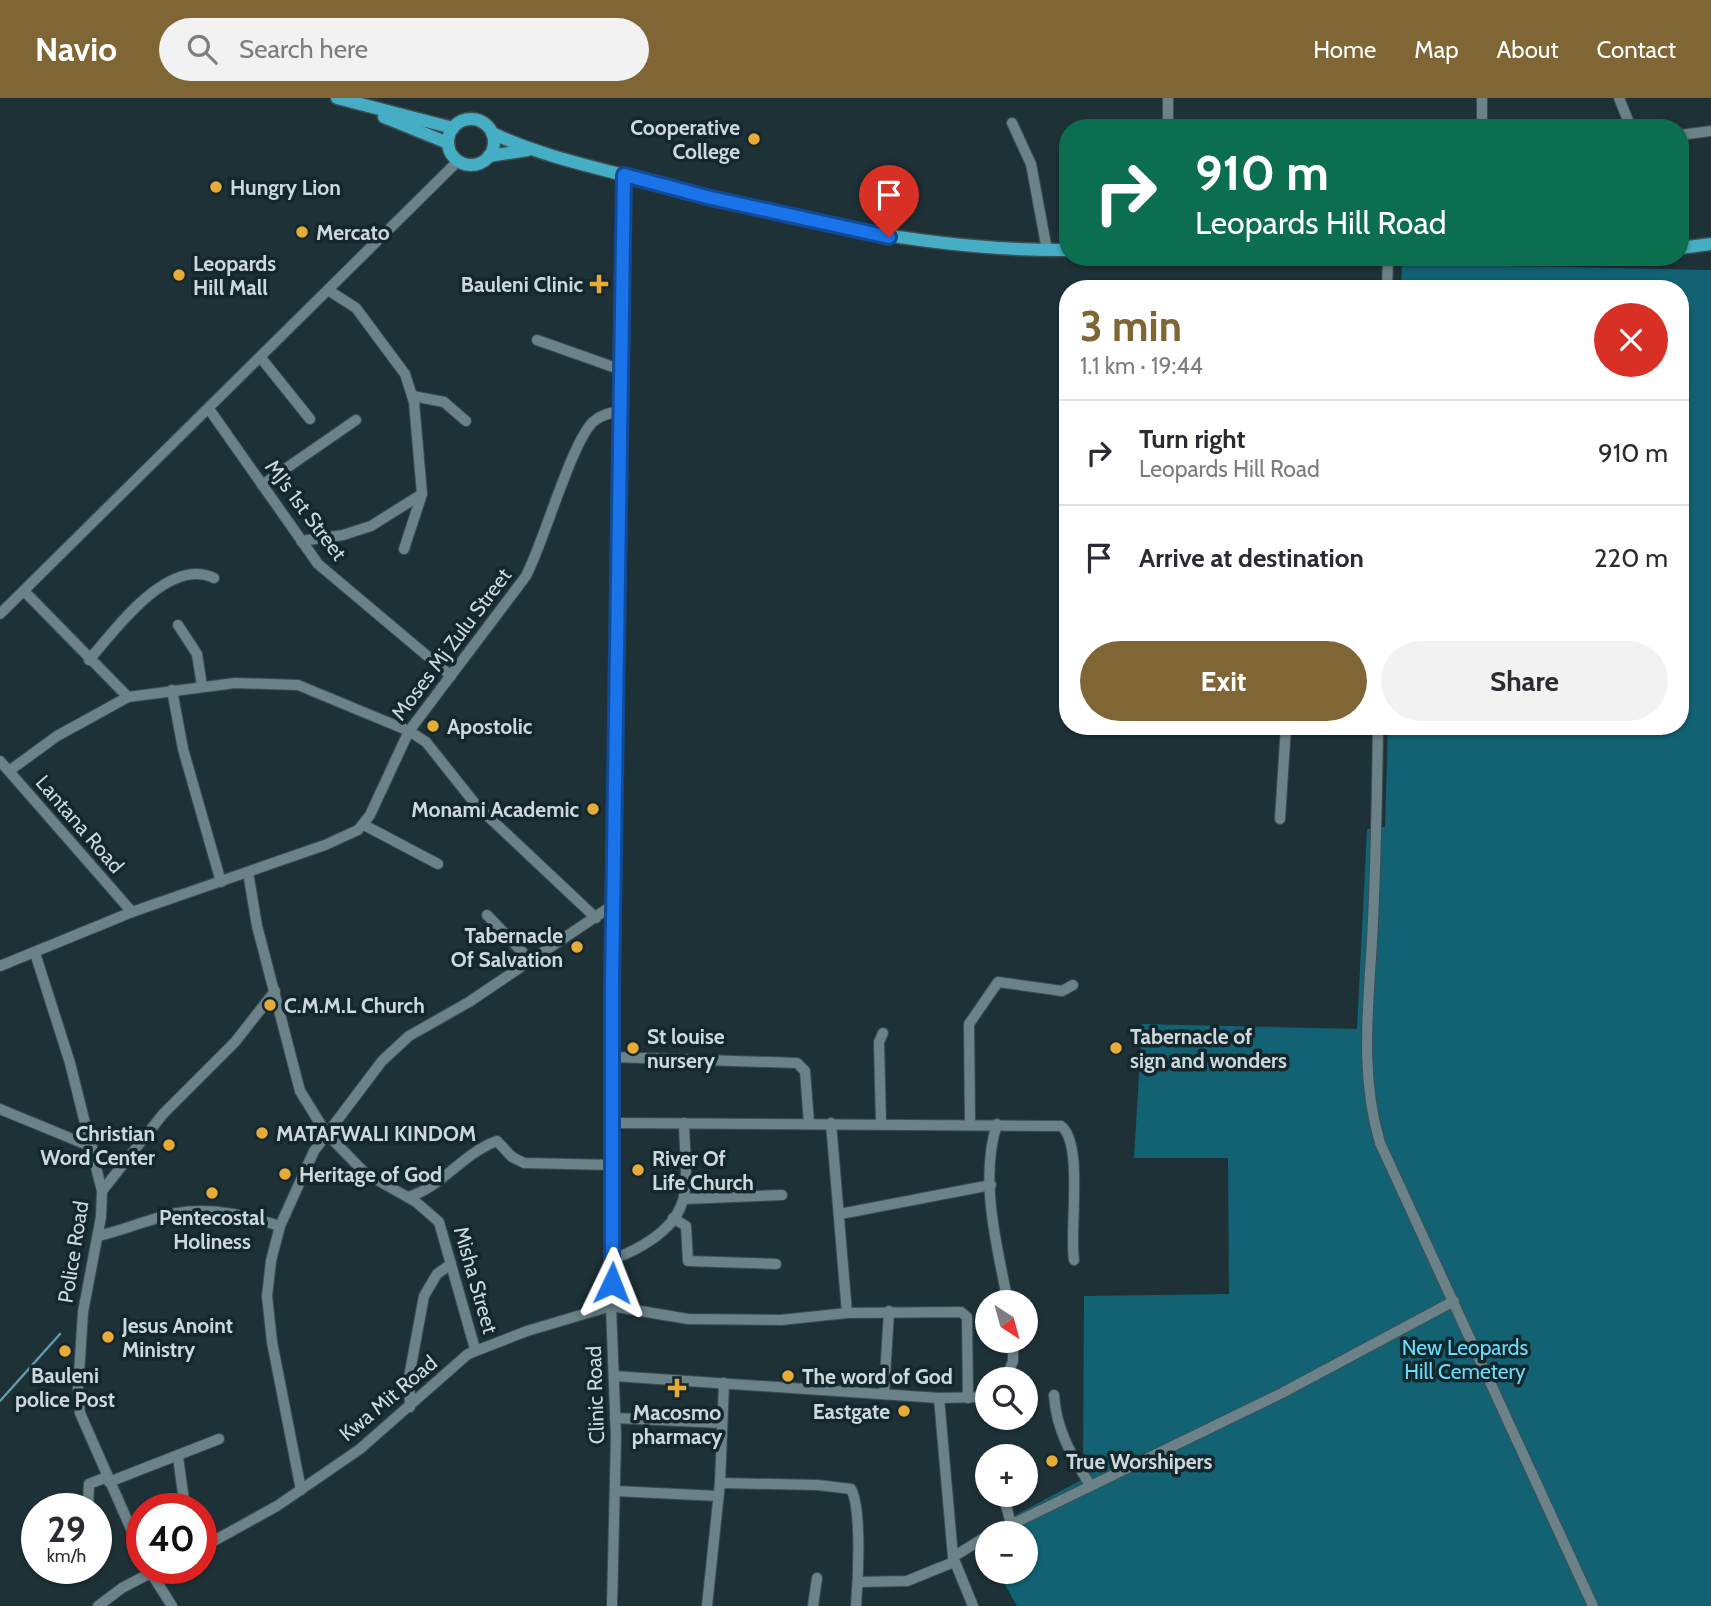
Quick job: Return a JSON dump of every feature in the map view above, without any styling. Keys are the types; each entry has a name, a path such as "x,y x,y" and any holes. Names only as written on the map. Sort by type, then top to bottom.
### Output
{"main road":[{"path":"337,98 453,128"},
{"path":"352,102 448,143"},
{"path":"528,150 489,156 477,164 458,162 451,154 448,143 453,128 460,122 474,120 486,125 492,133 528,150 864,233 984,248 1059,250"},
{"path":"489,156 494,146 492,133"},
{"path":"1689,247 1711,244"}],"street":[{"path":"1168,98 1168,119"},
{"path":"1482,98 1482,119"},
{"path":"1619,98 1627,119"},
{"path":"1012,123 1031,164 1047,250"},
{"path":"1689,134 1711,131"},
{"path":"0,614 458,162"},
{"name":"Clinic Road","path":"612,1606 615,1490 611,1306 614,1164 613,905 624,175"},
{"path":"328,290 356,308 405,374 413,396 422,494 404,549"},
{"path":"537,340 620,369"},
{"path":"261,358 310,419"},
{"path":"413,396 444,402 466,421"},
{"name":"MJ’s 1st Street","path":"209,409 301,541 333,577 451,676"},
{"name":"Moses Mj Zulu Street","path":"364,825 409,732 526,576 540,550 583,436 596,419 619,411"},
{"path":"262,485 356,420"},
{"path":"301,541 343,535 371,526 422,494"},
{"path":"89,660 141,601 162,586 196,572 214,578"},
{"path":"24,591 128,697"},
{"path":"178,625 197,653 202,686"},
{"path":"3,765 128,697 235,683 298,685 409,732 435,752 477,806 596,918"},
{"path":"172,690 183,749 221,882"},
{"path":"1280,819 1285,735"},
{"path":"1378,735 1372,940 1366,1030 1369,1092 1380,1143 1593,1606"},
{"name":"Lantana Road","path":"3,765 132,912"},
{"path":"0,966 132,912 349,836 364,825 438,864"},
{"name":"Misha Street","path":"248,872 257,926 295,1079 326,1133 365,1173 408,1197 439,1222 475,1349"},
{"path":"301,1490 269,1325 271,1261 280,1226 303,1172 326,1133 382,1061 400,1043 613,905"},
{"path":"487,915 530,960"},
{"name":"Police Road","path":"35,953 70,1063 102,1191 98,1236 85,1299 78,1389 84,1425 126,1519"},
{"path":"970,1123 970,1024 998,982 1003,980 1028,987 1062,991 1073,985"},
{"path":"102,1191 163,1114 235,1042 275,991"},
{"path":"881,1124 880,1042 883,1033"},
{"path":"612,1057 797,1063 805,1071 808,1123"},
{"path":"0,1109 92,1147"},
{"path":"614,1123 970,1123 1061,1126 1067,1131 1072,1154 1074,1260"},
{"path":"613,1259 643,1247 673,1218 684,1199 684,1123"},
{"path":"831,1123 847,1313"},
{"path":"997,1124 991,1144 991,1185 1006,1290"},
{"path":"408,1197 429,1189 452,1169 498,1141 512,1157 524,1163 614,1164"},
{"path":"840,1214 991,1185"},
{"path":"684,1199 782,1195"},
{"path":"98,1236 173,1214 203,1211 235,1213 280,1226"},
{"path":"673,1218 686,1226 688,1261 776,1264"},
{"path":"410,1407 409,1377 424,1296 437,1274 451,1264"},
{"path":"1017,1521 1282,1393 1454,1301"},
{"path":"611,1306 688,1319 781,1320 889,1311 965,1313 968,1398"},
{"name":"Kwa Mit Road","path":"217,1539 301,1490 360,1449 475,1349 611,1306"},
{"path":"884,1393 889,1311"},
{"path":"614,1376 939,1398 975,1398"},
{"path":"707,1606 720,1483 724,1383"},
{"path":"1054,1395 1055,1418 1066,1445 1090,1485"},
{"path":"939,1398 953,1560 974,1606"},
{"path":"615,1418 722,1423"},
{"path":"89,1493 89,1484 172,1456 178,1457 219,1438"},
{"path":"178,1457 183,1493"},
{"path":"720,1483 818,1485 851,1489 855,1499 858,1582 856,1606"},
{"path":"615,1490 718,1496"},
{"path":"858,1582 907,1581 953,1560 975,1544"},
{"path":"813,1606 817,1578"},
{"path":"98,1606 128,1584"},
{"path":"160,1584 172,1606"}],"green space":[{"name":"New Leopards Hill Cemetery","path":"1402,266 1711,270 1711,1606 1017,1606 1005,1584 1038,1584 1038,1521 1005,1521 1031,1507 1038,1507 1038,1503 1083,1479 1084,1296 1229,1294 1228,1158 1134,1158 1142,1024 1357,1029 1367,829 1385,827 1388,735 1689,735 1689,280 1401,280"}],"waterway":[{"path":"0,1401 60,1334"}],"place":[{"name":"Cooperative College","path":"754,139"},
{"name":"Hungry Lion","path":"216,187"},
{"name":"Mercato","path":"302,232"},
{"name":"Leopards Hill Mall","path":"179,275"},
{"name":"Bauleni Clinic","path":"599,284"},
{"name":"Apostolic","path":"433,726"},
{"name":"Monami Academic","path":"593,809"},
{"name":"Tabernacle Of Salvation","path":"577,947"},
{"name":"C.M.M.L Church","path":"270,1005"},
{"name":"St louise nursery","path":"633,1048"},
{"name":"Tabernacle of sign and wonders","path":"1116,1048"},
{"name":"MATAFWALI KINDOM","path":"262,1133"},
{"name":"Christian Word Center","path":"169,1145"},
{"name":"River Of Life Church","path":"638,1170"},
{"name":"Heritage of God","path":"285,1174"},
{"name":"Pentecostal Holiness","path":"212,1193"},
{"name":"Jesus Anoint Ministry","path":"108,1337"},
{"name":"Bauleni police Post","path":"65,1351"},
{"name":"The word of God","path":"788,1376"},
{"name":"Macosmo pharmacy","path":"677,1388"},
{"name":"Eastgate","path":"904,1411"},
{"name":"True Worshipers","path":"1052,1461"}],"route":[{"path":"612,1283 612,986 621,217 624,175 711,198 889,237"}]}
